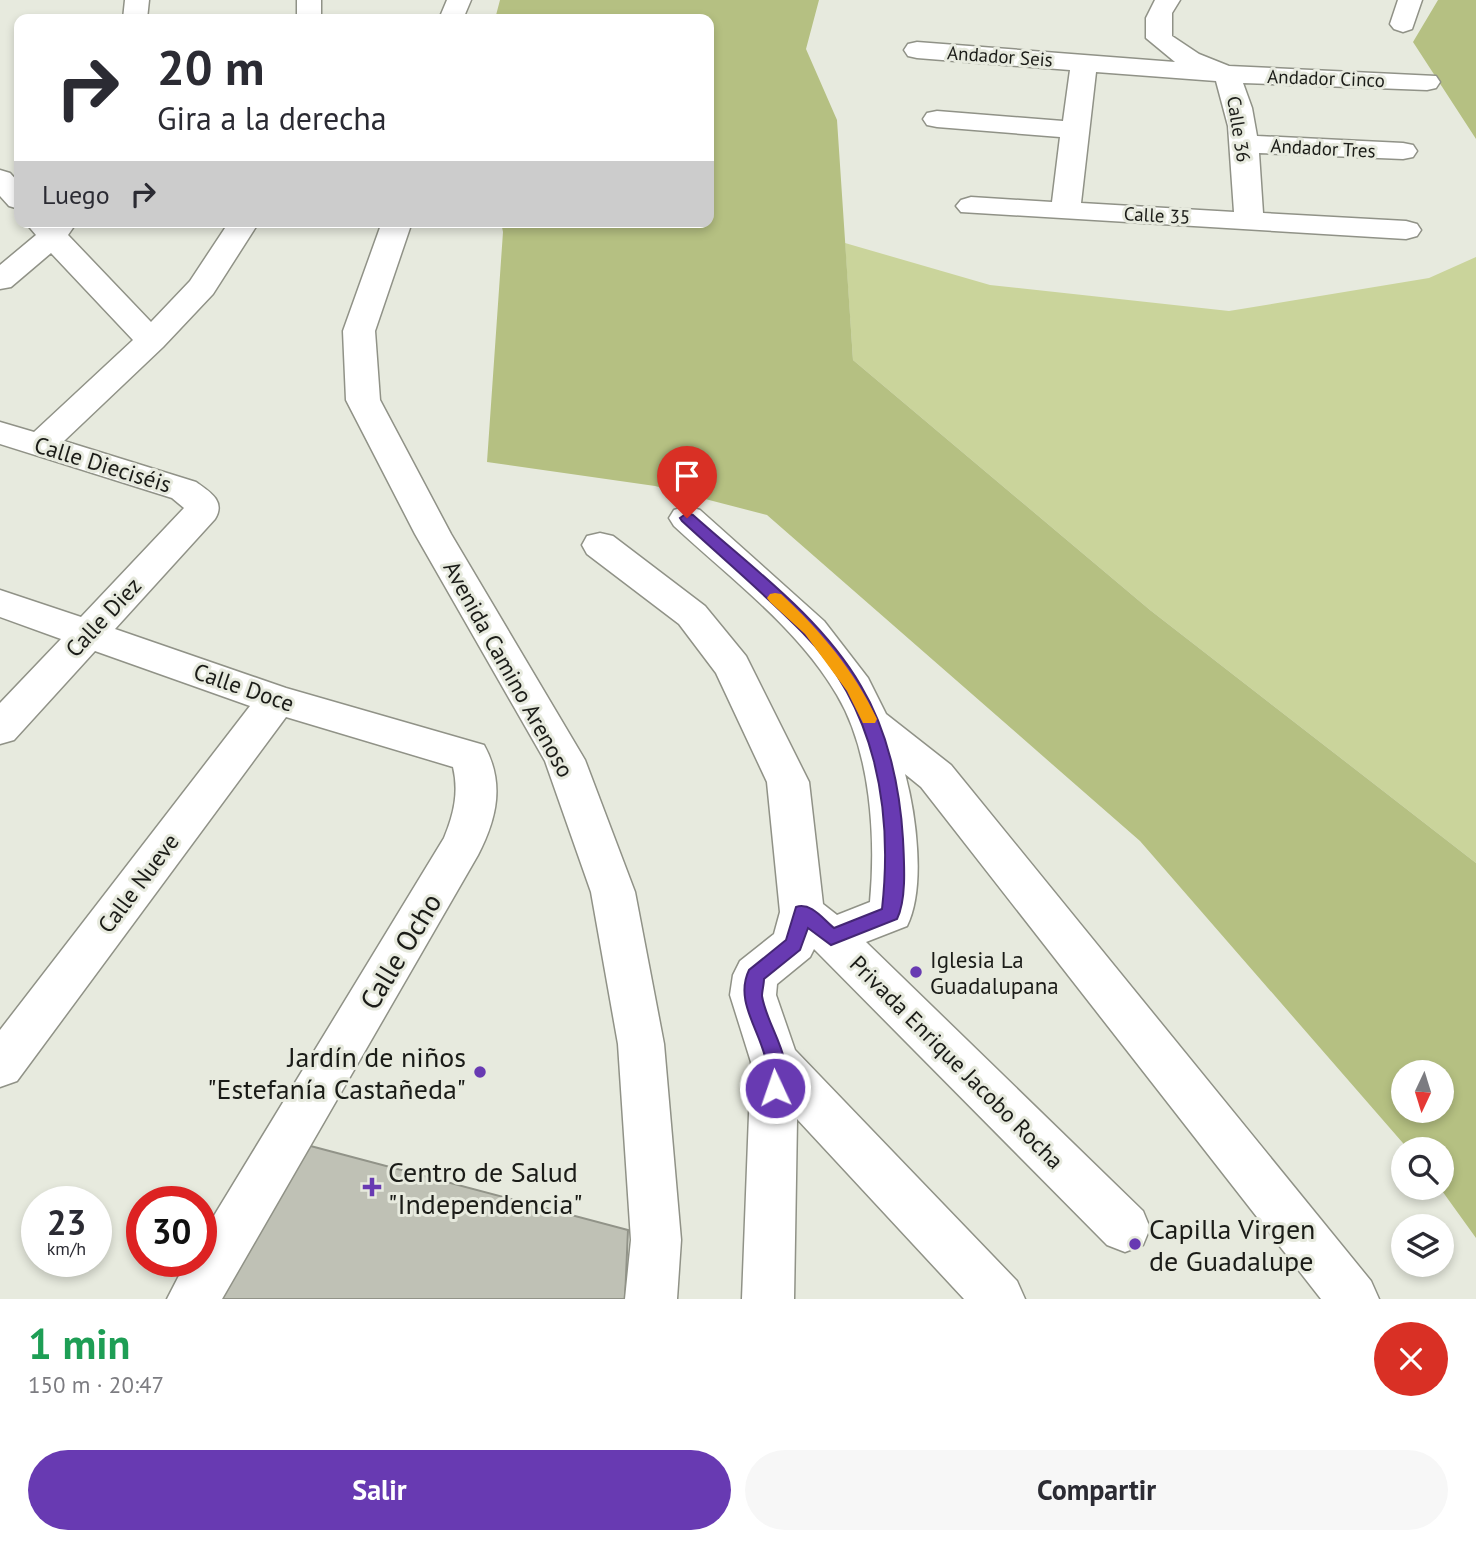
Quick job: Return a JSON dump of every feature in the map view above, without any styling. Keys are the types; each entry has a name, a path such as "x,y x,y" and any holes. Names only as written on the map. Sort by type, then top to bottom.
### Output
{"street":[{"name":"Calle 36","path":"1168,0 1163,5 1157,21 1159,38 1174,52 1194,64 1226,74 1235,92 1244,144 1249,220"},
{"name":"Andador Seis","path":"916,50 1226,74"},
{"path":"1065,211 1084,61"},
{"name":"Andador Cinco","path":"1226,74 1427,82"},
{"path":"937,119 1074,130"},
{"name":"Andador Tres","path":"1244,144 1403,151"},
{"path":"0,179 14,194"},
{"name":"Calle 35","path":"971,206 1406,230"},
{"path":"0,279 51,228"},
{"path":"53,228 124,314 152,340"},
{"path":"41,444 152,340 202,287 240,228"},
{"name":"Avenida Camino Arenoso","path":"395,228 359,331 363,400 433,534 565,760 614,892 641,1044 656,1240 651,1299"},
{"name":"Calle Dieciséis","path":"0,433 184,490 201,503"},
{"name":"Calle Diez","path":"0,729 194,520 202,511 201,503"},
{"path":"687,518 811,631 854,688 871,723 892,801 895,868 891,914 817,925 756,975 753,995 775,1062 768,1299"},
{"path":"600,545 692,615 732,666 789,782 817,925"},
{"name":"Calle Doce","path":"0,603 277,700 470,756 478,776"},
{"name":"Calle Nueve","path":"0,1066 277,700"},
{"path":"871,723 936,776 1353,1299"},
{"name":"Calle Ocho","path":"193,1299 463,844 477,809 478,776"},
{"name":"Privada Enrique Jacobo Rocha","path":"817,925 1125,1228"},
{"path":"775,1062 999,1299"}],"green space":[{"path":"500,0 819,0 806,49 837,120 853,360 1150,610 1476,863 1476,1238 1449,1200 1454,1200 1454,1137 1398,1137 1140,841 767,515 655,486 487,462 502,228 714,228 714,14 496,14"},
{"path":"1438,0 1476,0 1476,139 1413,42"},
{"path":"845,243 990,285 1229,311 1429,278 1476,257 1476,863 1150,610 853,360"}],"building":[{"name":"Centro de Salud \"Independencia\"","path":"303,1144 628,1230 625,1299 213,1299"}],"slow traffic":[{"path":"775,598 811,631 854,688 869,719"}],"place":[{"name":"Iglesia La Guadalupana","path":"916,972"},
{"name":"Jardín de niños \"Estefanía Castañeda\"","path":"480,1072"},
{"name":"Centro de Salud \"Independencia\"","path":"372,1187"},
{"name":"Capilla Virgen de Guadalupe","path":"1135,1244"}],"route":[{"path":"687,518 811,631 854,688 871,723 892,801 895,868 891,914 831,937 803,912 794,944 756,975 753,995 775,1062 775,1088"}]}
